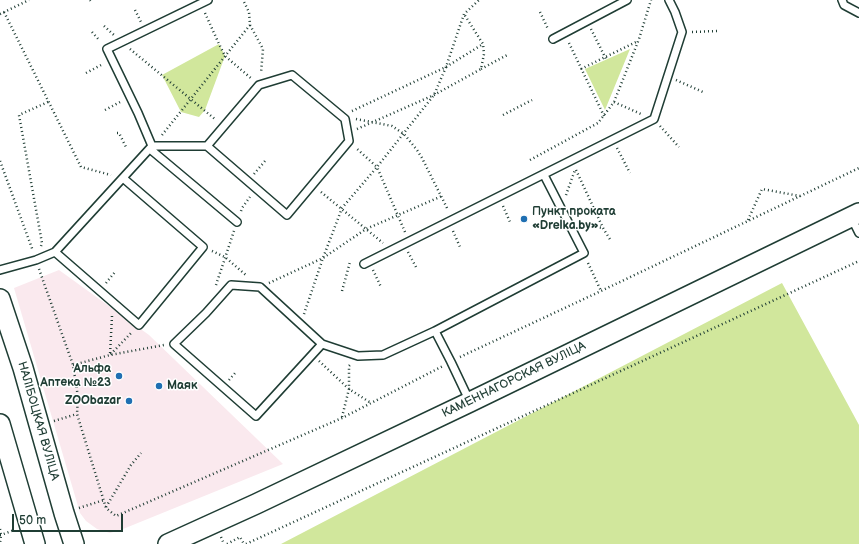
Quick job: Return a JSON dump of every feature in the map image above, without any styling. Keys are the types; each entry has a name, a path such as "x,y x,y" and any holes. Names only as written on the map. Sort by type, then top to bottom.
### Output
{"main road":[{"name":"КАМЕННАГОРСКАЯ ВУЛІЦА","path":"168,544 856,221"},
{"name":"НАЛІБОЦКАЯ ВУЛІЦА","path":"0,299 23,368 74,544"},
{"path":"0,424 35,544"}],"lane":[{"path":"553,39 627,0"},
{"path":"366,263 654,119 682,32 670,0"},
{"path":"842,0 844,5 859,13"},
{"path":"205,2 107,49 138,113 151,148 237,222"},
{"path":"0,270 36,260 55,252 151,148 207,146 287,216 313,185 348,138 345,119 292,75 259,85 207,146"},
{"path":"322,344 256,416 174,344 206,314 230,285 260,287 322,344 358,356 383,355 435,331 584,253 544,175"},
{"path":"55,252 139,325 203,247 123,178"},
{"path":"435,331 470,402"}],"path":[{"path":"0,14 29,0"},
{"path":"243,0 249,12 250,25 263,48 259,85"},
{"path":"301,324 323,258 342,208 434,96 446,67 464,14 479,0"},
{"path":"530,160 598,123 604,116 614,102 638,41 651,0"},
{"path":"205,2 219,44 225,56 259,85"},
{"path":"4,12 81,167 123,178"},
{"path":"540,12 553,39"},
{"path":"464,14 483,44 484,54 481,69"},
{"path":"587,21 605,58"},
{"path":"151,148 250,25"},
{"path":"104,26 224,126"},
{"path":"682,32 717,31"},
{"path":"564,33 604,116"},
{"path":"581,69 638,41"},
{"path":"342,116 446,67 483,44"},
{"path":"417,269 398,215 377,167 348,138 370,123 434,96 509,54"},
{"path":"86,73 112,59"},
{"path":"668,77 703,92"},
{"path":"105,110 130,96"},
{"path":"503,115 532,100"},
{"path":"36,260 42,243 19,115 48,102"},
{"path":"614,102 654,119 679,147"},
{"path":"342,116 370,123 392,126 404,134 422,158 442,196 460,247"},
{"path":"117,133 119,133 126,147"},
{"path":"613,140 630,172"},
{"path":"248,181 265,161"},
{"path":"174,344 110,355 73,365 78,397 77,414 106,508 116,516 342,418 451,362 859,168"},
{"path":"562,209 575,169 611,241"},
{"path":"313,185 393,250"},
{"path":"216,286 242,208 256,189"},
{"path":"747,220 762,189 801,196"},
{"path":"203,247 225,258 260,287 323,258 366,229 442,196"},
{"path":"498,198 510,222"},
{"path":"569,223 604,228"},
{"path":"584,253 601,291"},
{"path":"227,544 240,537 245,544 859,261"},
{"path":"342,291 350,262"},
{"path":"366,263 381,287"},
{"path":"110,355 113,302"},
{"path":"110,355 139,325"},
{"path":"312,355 349,389 371,404"},
{"path":"342,418 349,389 349,366 358,356"},
{"path":"39,425 77,414"},
{"path":"106,508 131,465 141,453"},
{"path":"79,508 104,500"},
{"path":"0,529 0,543"},
{"path":"1,535 16,529"}],"shaded area":[{"path":"59,270 149,335 283,464 110,533 97,529 86,521 80,513 14,288"}],"green space":[{"path":"219,44 225,56 205,110 199,117 181,112 162,75"},
{"path":"630,49 605,110 585,69"},
{"path":"782,283 859,425 859,544 281,544"}],"place":[{"name":"Пункт проката «Drelka.by»","path":"524,219"},
{"name":"Альфа Аптека №23","path":"119,376"},
{"name":"Маяк","path":"159,386"},
{"name":"ZOObazar","path":"129,401"}]}
